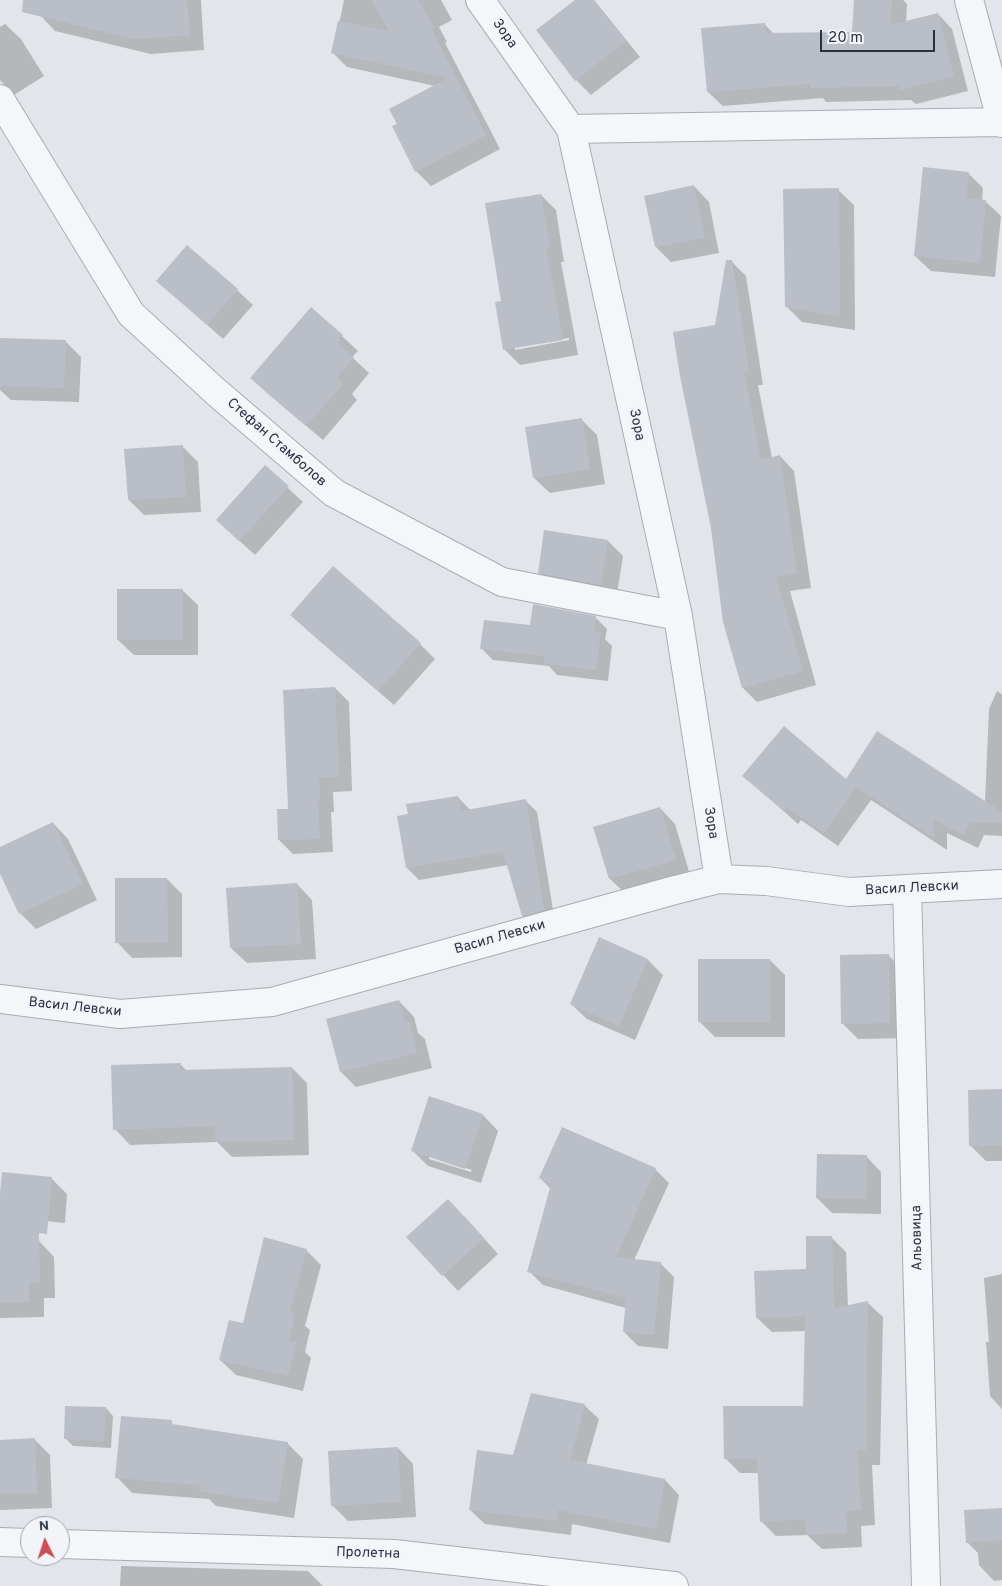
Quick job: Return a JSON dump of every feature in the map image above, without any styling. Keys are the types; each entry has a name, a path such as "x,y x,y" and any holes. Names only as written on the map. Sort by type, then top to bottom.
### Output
{"street":[{"name":"Зора","path":"480,0 571,129 678,616 719,879"},
{"path":"571,129 1002,122 970,0"},
{"name":"Стефан Стамболов","path":"0,100 131,314 215,391 334,493 502,582 678,616"},
{"name":"Васил Левски","path":"0,1000 120,1014 272,1002 719,879 766,881 849,892 1002,884"},
{"name":"Альовица","path":"907,889 926,1586"},
{"path":"0,1542 20,1543"},
{"name":"Пролетна","path":"70,1544 394,1554 674,1586"}],"building":[{"path":"23,0 187,0 190,35 134,39 22,12"},
{"path":"371,0 418,0 434,27 431,28 486,135 415,172 392,126 397,124 389,109 448,78 331,53 338,21 389,31"},
{"path":"575,0 594,0 626,41 575,81 536,30"},
{"path":"854,0 892,0 890,25 938,13 954,76 900,90 899,86 810,88 810,84 707,92 701,28 765,23 766,33 852,32"},
{"path":"923,167 969,172 966,198 986,200 980,263 914,256"},
{"path":"694,185 705,238 655,247 644,196"},
{"path":"839,188 840,316 785,307 783,189"},
{"path":"541,194 550,246 546,247 563,340 503,350 495,302 501,301 485,203"},
{"path":"187,245 238,289 207,325 156,281"},
{"path":"726,260 732,260 749,371 744,371 761,460 780,455 797,574 776,577 803,671 742,688 723,622 711,528 680,376 673,332 715,325"},
{"path":"311,307 343,335 337,342 354,357 337,378 343,384 306,426 250,378"},
{"path":"0,338 66,340 64,388 0,386"},
{"path":"582,418 590,469 533,478 525,427"},
{"path":"183,445 186,497 128,500 124,449"},
{"path":"265,465 289,486 239,541 216,520"},
{"path":"544,530 608,540 601,585 538,573"},
{"path":"333,566 421,643 378,691 290,615"},
{"path":"117,589 183,589 183,640 117,640"},
{"path":"533,604 596,616 594,632 601,633 596,670 544,664 545,656 480,649 484,620 530,625"},
{"path":"335,687 339,777 319,778 320,839 278,840 277,809 288,809 283,690"},
{"path":"784,726 846,779 877,731 1002,812 1002,823 970,822 964,835 934,820 934,838 856,787 824,833 786,807 784,811 742,776"},
{"path":"458,796 461,811 526,799 544,910 522,916 503,852 406,868 397,816 408,814 406,804"},
{"path":"660,807 676,860 609,879 593,827"},
{"path":"53,822 83,884 19,914 0,874 0,847"},
{"path":"115,878 167,878 168,942 115,943"},
{"path":"297,883 301,944 230,948 226,888"},
{"path":"599,937 648,959 619,1026 570,1004"},
{"path":"889,954 890,1023 841,1024 840,955"},
{"path":"698,959 770,959 770,1022 698,1022"},
{"path":"399,1000 405,1023 410,1022 417,1053 340,1072 326,1019"},
{"path":"181,1063 181,1070 292,1067 294,1140 216,1142 215,1126 113,1130 111,1065"},
{"path":"1002,1089 1002,1146 969,1146 968,1090"},
{"path":"429,1096 483,1114 465,1169 411,1151"},
{"path":"562,1127 656,1168 616,1257 661,1262 654,1335 623,1332 626,1298 527,1272 551,1184 539,1178"},
{"path":"817,1154 867,1155 866,1199 816,1198"},
{"path":"2,1172 52,1177 47,1234 39,1233 40,1283 29,1283 29,1302 0,1303 0,1194"},
{"path":"448,1199 484,1238 442,1276 406,1237"},
{"path":"806,1236 832,1236 834,1308 868,1301 866,1450 857,1450 861,1510 846,1511 847,1533 806,1535 805,1519 760,1522 757,1459 724,1459 723,1406 803,1406 805,1316 756,1318 754,1271 806,1269"},
{"path":"264,1237 307,1249 290,1312 295,1314 289,1340 297,1342 288,1376 219,1360 229,1320 243,1323"},
{"path":"531,1393 585,1404 570,1460 665,1479 656,1529 558,1510 557,1521 469,1510 477,1450 513,1455"},
{"path":"65,1406 106,1407 104,1441 64,1439"},
{"path":"121,1416 172,1420 172,1424 288,1442 278,1503 199,1491 200,1485 115,1478"},
{"path":"35,1438 37,1493 0,1494 0,1440"},
{"path":"398,1447 401,1502 331,1506 328,1451"},
{"path":"1002,1508 1002,1540 966,1543 964,1510"}]}
